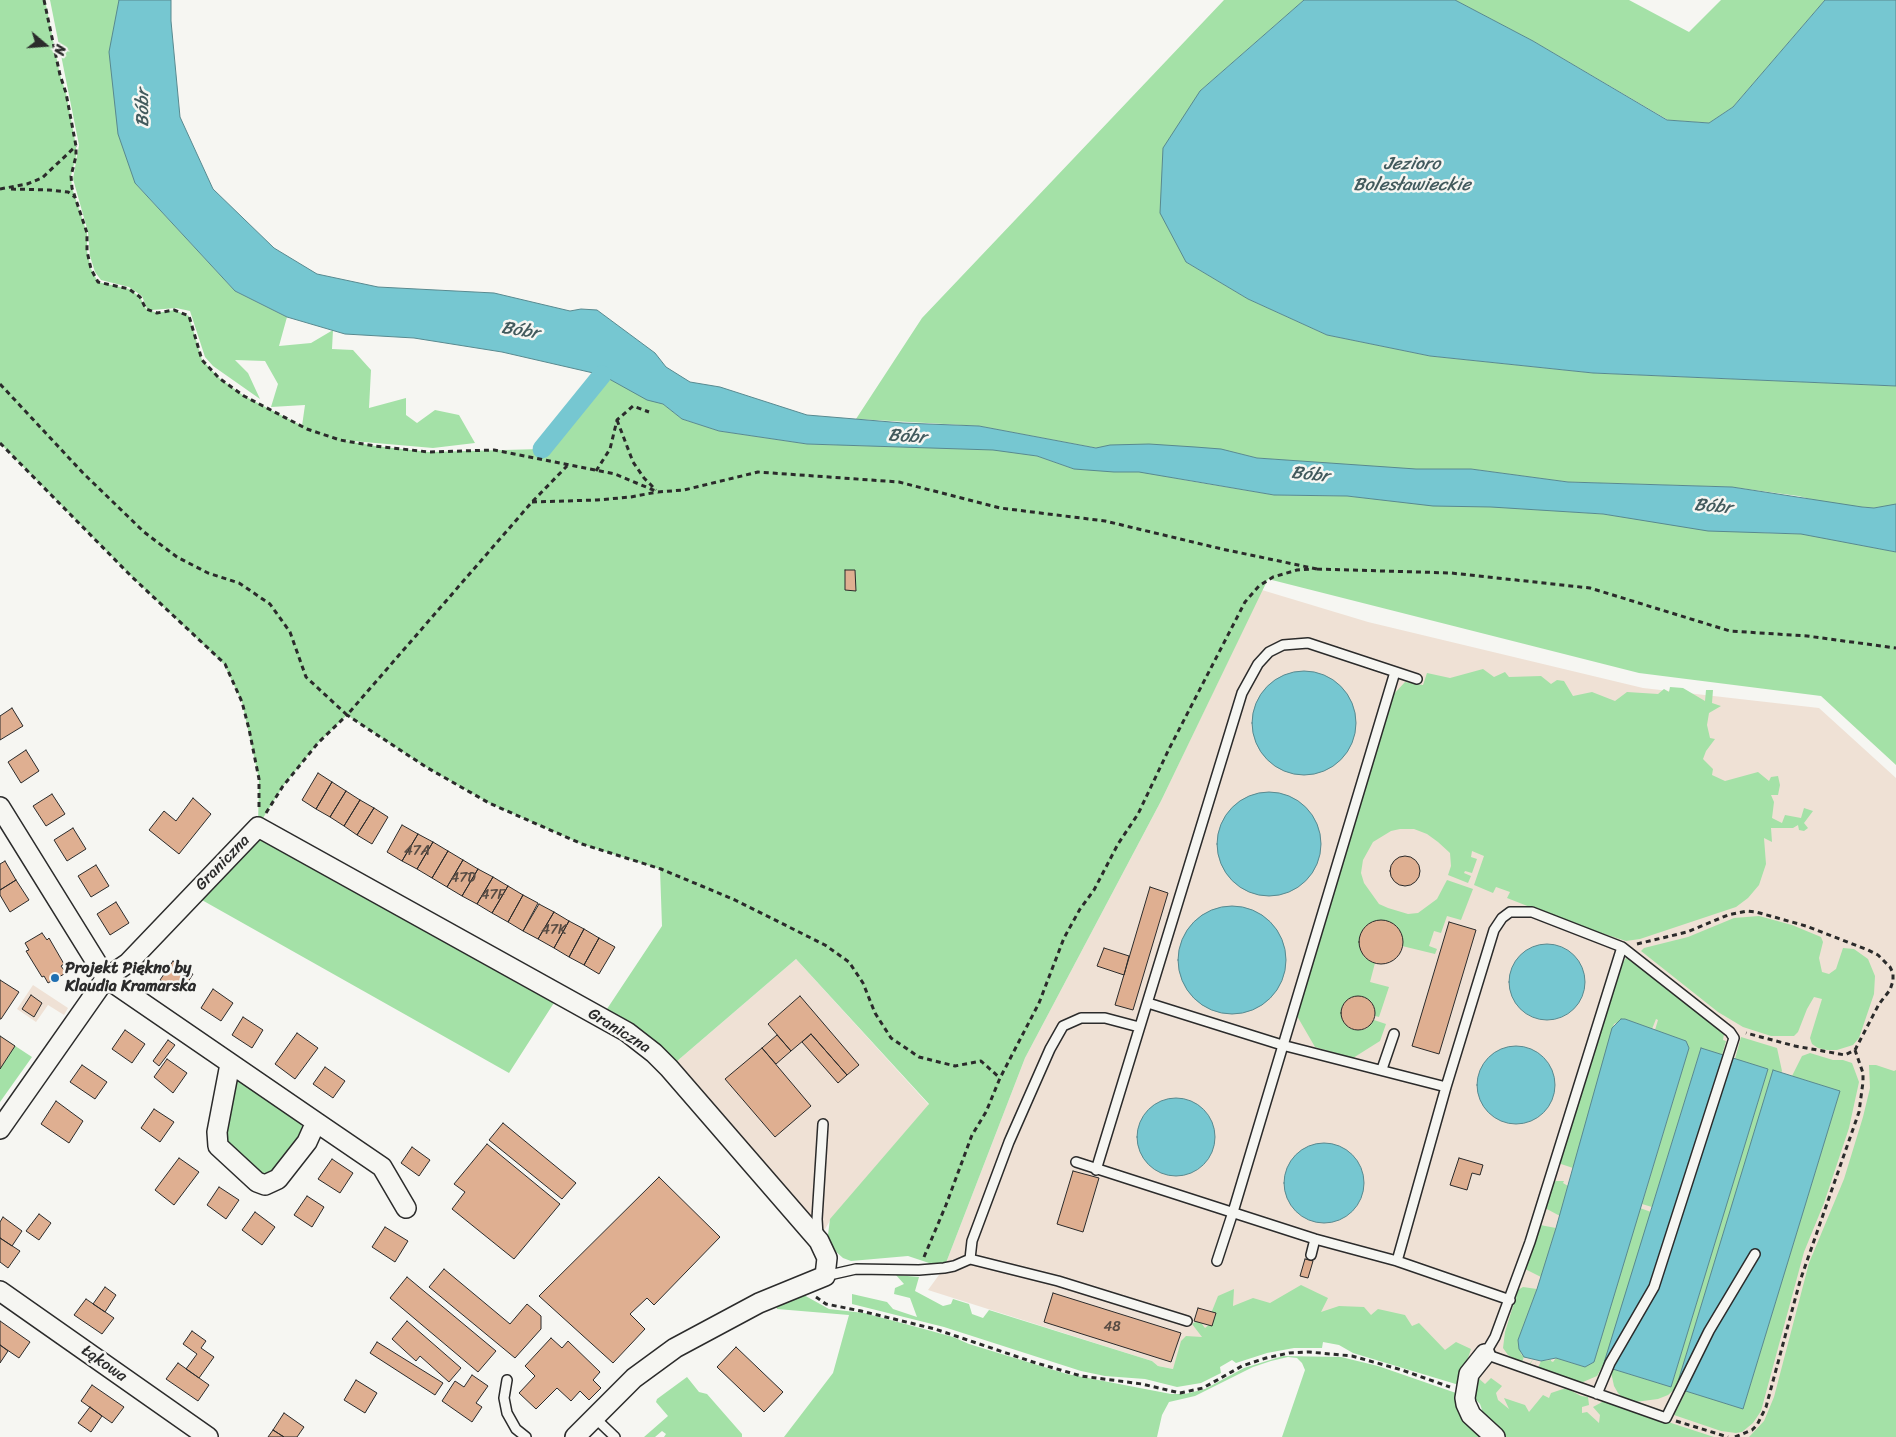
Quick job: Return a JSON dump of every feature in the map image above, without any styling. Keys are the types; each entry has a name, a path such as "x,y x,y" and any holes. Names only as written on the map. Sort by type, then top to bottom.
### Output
{"street":[{"path":"0,807 106,978 382,1167 406,1208"},
{"name":"Graniczna","path":"0,1129 106,978 128,962 258,827 628,1032 669,1068 818,1241 827,1258 825,1276"},
{"path":"230,1064 217,1132 218,1146 257,1182 265,1185 278,1179 307,1142 316,1122"},
{"path":"575,1437 634,1378 675,1348 735,1315 798,1286 825,1276"},
{"name":"Łąkowa","path":"0,1291 208,1437"},
{"path":"1485,1354 1469,1374 1465,1393 1466,1404 1471,1415 1495,1437"}],"lane":[{"path":"1096,1170 1242,693 1258,664 1269,652 1282,645 1308,643 1417,680"},
{"path":"1217,1261 1395,672"},
{"path":"1397,1261 1446,1087 1494,930 1502,918 1510,912 1532,912 1622,947 1733,1036 1654,1287 1610,1363 1597,1394"},
{"path":"1622,947 1530,1242 1496,1337 1485,1354 1666,1418 1709,1332 1755,1254"},
{"path":"1148,1003 1282,1045 1382,1069 1446,1087"},
{"path":"970,1259 972,1242 1009,1142 1050,1049 1063,1026 1081,1018 1105,1018 1139,1027"},
{"path":"1382,1069 1394,1034"},
{"path":"818,1241 817,1219 823,1124"},
{"path":"1076,1162 1315,1239 1397,1261 1510,1300"},
{"path":"1311,1255 1315,1239"},
{"path":"825,1276 856,1269 919,1270 954,1266 970,1259 1058,1281 1187,1321"},
{"path":"507,1380 504,1398 508,1413 516,1429 526,1437"},
{"path":"594,1417 615,1437"}],"path":[{"path":"44,0 60,75 66,93 76,146 76,156 71,176 72,188 87,233 87,251 91,269 98,282 130,289 140,296 146,309 157,313 174,310 189,316 202,360 219,378 244,396 307,429 340,440 375,446 429,452 494,450 615,474 658,492"},
{"path":"0,189 27,184 42,178 76,146"},
{"path":"0,189 68,192 76,198"},
{"path":"0,384 83,473 144,532 177,557 208,573 239,583 270,604 290,632 306,676 347,715 426,767 489,803 582,844 661,870 735,900 825,945 849,962 863,983 875,1013 891,1038 919,1058 954,1066 981,1060 1000,1078"},
{"path":"596,471 610,449 617,420 633,406 649,412"},
{"path":"617,420 633,462 644,478 658,492"},
{"path":"0,443 131,576 224,664 242,702 249,728 259,779 258,827"},
{"path":"258,827 283,786 318,743 347,715 532,502 567,466"},
{"path":"532,502 631,497 684,490 758,472 899,482 1000,508 1105,521 1222,549 1317,568"},
{"path":"919,1270 972,1135 986,1112 1000,1078 1039,1003 1064,938 1080,909 1094,890 1118,844 1138,814 1169,749 1245,602 1259,586 1272,577 1297,570 1317,568 1451,573 1590,588 1730,631 1808,636 1896,648"},
{"path":"1622,947 1686,932 1728,914 1747,911 1786,919 1868,950 1878,955 1890,967 1893,973 1890,990 1871,1019 1862,1041 1856,1050 1845,1055 1795,1046 1745,1033 1733,1036"},
{"path":"1735,1437 1752,1430 1757,1425 1766,1407 1800,1281 1859,1112 1864,1082 1856,1050"},
{"path":"798,1286 826,1304 935,1329 1081,1376 1142,1384 1180,1393 1203,1388 1242,1366 1266,1358 1289,1353 1309,1352 1352,1356 1402,1370 1465,1393"},
{"path":"1666,1418 1728,1437"}],"shaded area":[{"path":"1262,590 1368,622 1643,688 1819,708 1896,778 1896,1132 1799,1437 1528,1437 1491,1408 1477,1377 1339,1329 1173,1369 1158,1366 1152,1361 928,1290 944,1268 1025,1058 1161,801"},
{"path":"796,959 929,1105 831,1219 818,1241 669,1068"},
{"path":"33,985 68,1008 64,1015 48,1005 36,1022 17,1009"}],"green space":[{"path":"0,0 45,0 76,146 76,156 71,176 72,188 87,233 87,251 91,269 98,282 129,289 140,297 146,309 157,313 174,310 189,316 202,360 219,378 244,396 302,426 305,405 271,407 278,384 265,361 235,360 248,373 260,399 213,366 205,357 190,311 176,308 147,309 142,296 129,287 101,280 95,272 90,256 88,232 73,179 79,145 50,0 119,0 135,183 235,291 287,317 279,346 311,343 333,330 332,349 353,350 371,370 369,408 406,398 406,415 417,423 435,410 459,415 475,443 433,448 341,440 429,452 541,449 602,375 643,397 663,404 682,419 719,431 807,444 994,449 1037,456 1074,469 1138,471 1274,495 1347,496 1432,505 1490,506 1603,514 1764,533 1803,534 1896,552 1896,765 1821,696 1639,673 1268,579 1161,801 1025,1058 944,1268 908,1256 851,1261 843,1258 834,1250 828,1235 830,1219 929,1104 796,959 669,1068 601,1018 662,926 660,869 582,844 489,803 426,767 347,715 318,743 283,786 258,826 259,779 242,702 224,664 131,576 0,443"},
{"path":"1224,0 1304,0 1200,91 1186,262 1248,299 1327,335 1430,356 1593,373 1896,386 1896,505 1874,508 1835,505 1798,496 1732,487 1568,482 1471,469 1416,470 1257,458 1224,450 1097,448 979,426 856,419 922,318"},
{"path":"1455,0 1629,0 1689,32 1721,0 1825,0 1733,107 1709,123 1668,120 1533,41"},
{"path":"1483,669 1494,677 1505,672 1509,677 1541,676 1551,684 1557,680 1564,681 1573,696 1592,692 1615,701 1627,692 1658,694 1664,689 1669,692 1670,687 1683,688 1705,701 1706,690 1713,690 1712,703 1721,706 1709,713 1707,725 1710,738 1715,739 1706,751 1703,759 1713,769 1712,775 1725,781 1758,772 1769,781 1771,777 1778,776 1780,785 1778,795 1771,795 1774,802 1772,818 1782,823 1785,815 1801,818 1804,808 1813,811 1804,823 1808,828 1804,831 1799,830 1798,825 1793,828 1771,828 1772,842 1764,838 1766,864 1759,885 1748,898 1736,907 1640,939 1626,941 1576,925 1507,898 1510,892 1496,887 1493,893 1474,885 1484,856 1472,851 1471,857 1477,859 1472,873 1465,871 1464,873 1471,876 1468,883 1448,875 1451,866 1450,853 1427,834 1414,829 1391,831 1373,842 1363,860 1361,873 1364,883 1379,904 1408,914 1418,913 1437,899 1447,880 1473,889 1461,920 1447,916 1441,933 1434,931 1429,946 1437,949 1435,954 1402,946 1400,933 1397,928 1388,922 1377,921 1366,926 1359,941 1364,957 1375,963 1370,982 1389,987 1379,1017 1375,1016 1375,1009 1371,1001 1359,996 1350,998 1344,1004 1341,1017 1349,1028 1358,1030 1366,1029 1374,1020 1386,1024 1380,1041 1353,1058 1315,1047 1297,1016 1393,695 1405,682 1423,685 1427,673 1450,678"},
{"path":"258,826 559,995 509,1073 193,895"},
{"path":"1759,916 1792,925 1821,937 1823,942 1819,958 1822,972 1829,974 1836,969 1843,948 1854,949 1868,959 1875,976 1874,994 1859,1038 1853,1045 1837,1050 1827,1050 1812,1044 1810,1038 1822,999 1814,997 1798,1032 1794,1036 1771,1036 1743,1027 1718,1012 1641,951 1644,948 1688,937 1734,918"},
{"path":"1626,958 1724,1034 1723,1040 1726,1041 1722,1055 1701,1048 1652,1207 1642,1204 1689,1048 1686,1041 1655,1030 1658,1020 1656,1019 1652,1029 1625,1019 1614,1024 1573,1168 1559,1162 1621,965"},
{"path":"0,1036 32,1057 0,1102"},
{"path":"1741,1037 1777,1048 1782,1071 1781,1073 1773,1071 1676,1388 1668,1395 1658,1399 1635,1402 1623,1398 1618,1393 1614,1386 1611,1372 1613,1369 1671,1387 1768,1069 1735,1059"},
{"path":"1810,1053 1852,1063 1859,1082 1849,1128 1824,1203 1804,1252 1761,1411 1753,1423 1742,1432 1721,1431 1674,1415 1686,1391 1743,1409 1840,1091 1792,1076 1802,1056"},
{"path":"1869,1065 1896,1070 1896,1437 1749,1437 1764,1421 1774,1397 1809,1263 1844,1179 1863,1117 1870,1088"},
{"path":"239,1079 299,1121 302,1126 301,1135 276,1171 264,1176 227,1145 223,1134 236,1080"},
{"path":"1564,1181 1563,1183 1568,1186 1560,1216 1545,1208 1552,1183"},
{"path":"1640,1208 1651,1212 1630,1317 1597,1376 1583,1382 1575,1381 1538,1368 1541,1361 1551,1360 1553,1362 1556,1358 1585,1367 1594,1362"},
{"path":"1540,1225 1556,1228 1541,1277 1525,1269"},
{"path":"896,1275 919,1277 915,1291 943,1306 951,1304 953,1299 969,1304 972,1314 983,1318 989,1310 1152,1361 1158,1366 1173,1369 1181,1341 1186,1336 1202,1337 1192,1324 1199,1320 1205,1328 1211,1323 1210,1316 1218,1296 1234,1289 1233,1306 1253,1298 1270,1303 1301,1285 1328,1298 1321,1312 1339,1306 1364,1307 1371,1315 1378,1309 1405,1315 1412,1326 1419,1323 1445,1350 1456,1342 1471,1349 1459,1385 1353,1353 1339,1345 1323,1342 1322,1348 1294,1348 1267,1353 1236,1363 1232,1360 1220,1367 1221,1373 1201,1383 1177,1387 1145,1379 1105,1376 1081,1371 944,1327 852,1304 852,1294 887,1302 893,1309 917,1317 910,1298 894,1294 895,1288 904,1284"},
{"path":"1523,1287 1537,1289 1518,1341 1521,1354 1524,1357 1522,1362 1528,1365 1518,1361 1508,1355 1503,1348 1505,1332 1518,1290"},
{"path":"802,1294 829,1309 864,1313 924,1329 1067,1374 1171,1394 1185,1394 1205,1389 1244,1368 1283,1356 1341,1357 1378,1366 1456,1393 1484,1437 1282,1437 1305,1370 1297,1358 1288,1357 1253,1367 1195,1396 1169,1402 1162,1415 1157,1437 784,1437 833,1373 849,1315 777,1309 776,1305"},
{"path":"687,1377 699,1392 707,1394 742,1434 742,1437 664,1437 666,1434 662,1431 655,1437 644,1437 668,1416 656,1402 657,1399"},
{"path":"1477,1377 1485,1384 1491,1378 1502,1386 1496,1393 1498,1400 1509,1409 1504,1398 1525,1405 1529,1412 1543,1395 1549,1398 1551,1393 1566,1388 1581,1396 1588,1397 1589,1405 1582,1407 1582,1413 1587,1412 1599,1423 1600,1415 1593,1407 1604,1401 1714,1437 1506,1437 1483,1413 1480,1404 1472,1396"}],"water":[{"name":"Bóbr","path":"119,0 171,0 171,21 180,117 213,189 274,248 317,274 378,287 494,293 570,311 581,309 597,310 655,353 666,367 690,382 720,387 807,415 903,423 979,426 1096,448 1110,445 1149,444 1195,447 1221,449 1257,458 1416,469 1471,469 1568,482 1732,487 1874,508 1896,504 1896,552 1801,534 1708,531 1603,514 1491,507 1433,506 1347,496 1274,495 1139,472 1074,469 1037,456 993,450 807,444 719,431 682,419 663,404 647,400 602,375 502,352 414,338 345,334 287,317 235,291 135,183 118,134 109,52"},
{"name":"Jezioro Bolesławieckie","path":"1304,0 1455,0 1533,41 1667,120 1709,123 1733,107 1825,0 1896,0 1896,386 1593,373 1430,356 1327,335 1248,299 1186,262 1160,213 1163,148 1200,91"},
{"path":"1304,671 1324,675 1341,686 1352,703 1356,723 1352,743 1341,760 1324,771 1304,775 1284,771 1267,760 1256,743 1252,723 1256,703 1267,686 1284,675"},
{"path":"1269,792 1289,796 1306,807 1317,824 1321,844 1317,864 1306,881 1289,892 1269,896 1249,892 1232,881 1221,864 1217,844 1221,824 1232,807 1249,796"},
{"path":"1232,906 1242,907 1262,915 1270,922 1277,930 1285,950 1285,970 1277,990 1270,998 1262,1005 1242,1013 1232,1014 1222,1013 1202,1005 1194,998 1187,990 1179,970 1178,960 1179,950 1187,930 1194,922 1202,915 1222,907"},
{"path":"1547,944 1561,947 1574,955 1582,968 1585,982 1582,996 1574,1009 1561,1017 1547,1020 1533,1017 1520,1009 1512,996 1509,982 1512,968 1520,955 1533,947"},
{"path":"1621,1019 1686,1041 1689,1048 1594,1362 1585,1367 1556,1358 1541,1361 1524,1357 1519,1349 1518,1340 1537,1289 1556,1228 1612,1028"},
{"path":"1516,1046 1531,1049 1544,1057 1552,1070 1555,1085 1552,1100 1544,1113 1531,1121 1516,1124 1501,1121 1488,1113 1480,1100 1477,1085 1480,1070 1488,1057 1501,1049"},
{"path":"1701,1048 1768,1069 1671,1387 1603,1366"},
{"path":"1773,1070 1840,1091 1743,1409 1676,1388"},
{"path":"1176,1098 1191,1101 1203,1110 1212,1122 1215,1137 1212,1152 1203,1164 1191,1173 1176,1176 1161,1173 1149,1164 1140,1152 1137,1137 1140,1122 1149,1110 1161,1101"},
{"path":"1324,1143 1339,1146 1352,1155 1361,1168 1364,1183 1361,1198 1352,1211 1339,1220 1324,1223 1309,1220 1296,1211 1287,1198 1284,1183 1287,1168 1296,1155 1309,1146"}],"building":[{"path":"845,570 855,570 856,591 845,590"},
{"path":"12,708 23,726 0,740 0,716"},
{"path":"26,750 39,771 21,783 8,762"},
{"path":"318,773 332,782 316,809 302,800"},
{"path":"332,782 346,791 330,817 316,809"},
{"path":"346,791 360,800 344,826 330,817"},
{"path":"52,794 65,814 46,826 33,806"},
{"path":"193,798 211,814 179,854 149,830 164,811 176,821"},
{"path":"360,800 374,808 357,835 344,826"},
{"path":"374,808 388,817 372,844 357,835"},
{"path":"402,825 418,834 402,861 387,852"},
{"path":"73,828 86,849 67,861 54,840"},
{"path":"418,834 433,842 417,869 402,861"},
{"path":"433,842 448,851 432,878 417,869"},
{"path":"448,851 463,860 447,887 432,878"},
{"path":"1405,856 1416,860 1420,871 1416,882 1405,886 1394,882 1390,871 1394,860"},
{"path":"463,860 478,869 462,896 447,887"},
{"path":"5,861 16,880 0,890 0,864"},
{"path":"96,865 109,886 91,897 78,876"},
{"path":"478,869 493,877 477,904 462,896"},
{"path":"493,877 508,886 492,913 477,904"},
{"path":"16,880 29,900 10,912 0,895 0,890"},
{"path":"508,886 523,895 508,922 492,913"},
{"path":"1150,887 1168,893 1133,1010 1115,1005"},
{"path":"523,895 538,903 523,931 508,922"},
{"path":"116,902 129,923 110,935 97,914"},
{"path":"539,904 554,912 538,939 523,931"},
{"path":"554,912 569,921 554,948 538,939"},
{"path":"1381,920 1393,924 1399,930 1403,942 1399,954 1393,960 1381,964 1369,960 1363,954 1359,942 1363,930 1369,924"},
{"path":"569,921 584,929 569,957 554,948"},
{"path":"1449,922 1476,930 1439,1054 1412,1046"},
{"path":"584,929 599,938 584,965 569,957"},
{"path":"42,933 47,940 49,938 64,964 61,966 66,973 48,983 44,976 42,977 26,951 29,950 25,943"},
{"path":"599,938 615,947 599,974 584,965"},
{"path":"1104,948 1129,956 1124,975 1097,966"},
{"path":"173,961 193,974 181,993 160,980"},
{"path":"0,980 19,992 1,1019 0,1019"},
{"path":"213,989 233,1003 221,1021 201,1008"},
{"path":"31,995 42,1003 34,1017 22,1009"},
{"path":"800,996 859,1065 847,1075 811,1034 791,1051 768,1024"},
{"path":"1358,996 1365,997 1370,1001 1374,1006 1374,1020 1370,1025 1365,1029 1358,1030 1351,1029 1346,1025 1342,1020 1341,1013 1342,1006 1346,1001 1351,997"},
{"path":"243,1017 263,1030 252,1048 232,1035"},
{"path":"125,1030 145,1044 132,1063 112,1049"},
{"path":"297,1033 318,1048 295,1079 275,1064"},
{"path":"811,1034 847,1075 838,1083 802,1042"},
{"path":"777,1035 791,1051 776,1064 762,1048"},
{"path":"0,1036 15,1046 0,1069"},
{"path":"168,1040 175,1045 159,1066 153,1061"},
{"path":"762,1048 811,1106 775,1137 725,1079"},
{"path":"167,1059 187,1073 173,1093 154,1077"},
{"path":"82,1065 107,1082 95,1099 70,1082"},
{"path":"325,1067 345,1081 333,1098 313,1084"},
{"path":"56,1101 83,1121 69,1143 41,1124"},
{"path":"154,1109 174,1122 160,1142 141,1128"},
{"path":"503,1123 576,1183 562,1199 489,1140"},
{"path":"487,1144 560,1204 514,1259 452,1209 465,1192 454,1184"},
{"path":"412,1147 430,1160 419,1176 401,1163"},
{"path":"179,1158 199,1172 174,1205 155,1190"},
{"path":"1459,1158 1483,1165 1480,1175 1472,1173 1467,1190 1450,1185"},
{"path":"332,1159 353,1173 340,1193 318,1179"},
{"path":"1073,1171 1099,1178 1083,1232 1057,1224"},
{"path":"659,1177 720,1237 654,1305 647,1298 630,1314 645,1329 613,1363 539,1296"},
{"path":"219,1187 239,1200 226,1219 207,1205"},
{"path":"307,1196 324,1207 312,1227 294,1215"},
{"path":"255,1212 275,1227 262,1245 242,1230"},
{"path":"39,1214 51,1223 39,1240 26,1231"},
{"path":"3,1217 22,1231 12,1246 0,1238 0,1222"},
{"path":"385,1227 408,1241 395,1262 372,1247"},
{"path":"0,1238 20,1251 8,1268 0,1262"},
{"path":"1305,1259 1313,1261 1308,1278 1300,1276"},
{"path":"444,1269 510,1324 527,1304 541,1316 541,1329 515,1358 429,1287"},
{"path":"407,1277 496,1351 478,1372 390,1298"},
{"path":"105,1287 116,1295 105,1312 93,1304"},
{"path":"1053,1293 1181,1333 1171,1362 1044,1322"},
{"path":"86,1299 114,1318 102,1334 74,1315"},
{"path":"1198,1308 1216,1313 1212,1326 1194,1321"},
{"path":"0,1321 30,1342 19,1358 0,1345"},
{"path":"407,1321 461,1368 449,1382 420,1356 416,1361 392,1339"},
{"path":"192,1331 206,1341 201,1348 214,1357 199,1378 186,1369 197,1354 183,1344"},
{"path":"551,1338 562,1348 568,1341 600,1372 593,1380 601,1388 589,1400 580,1391 571,1401 557,1388 536,1409 519,1393 535,1376 525,1366"},
{"path":"377,1342 443,1383 435,1395 370,1353"},
{"path":"0,1345 8,1351 0,1363"},
{"path":"736,1347 783,1392 764,1412 717,1367"},
{"path":"178,1363 209,1385 198,1401 166,1379"},
{"path":"472,1375 488,1386 476,1403 482,1407 472,1422 442,1401 455,1381 464,1387"},
{"path":"356,1380 377,1393 365,1413 344,1400"},
{"path":"92,1385 124,1407 112,1423 81,1401"},
{"path":"90,1407 102,1416 91,1432 78,1423"},
{"path":"284,1413 304,1427 297,1437 284,1437 273,1430"},
{"path":"273,1430 284,1437 268,1437"}],"waterway":[{"path":"542,449 602,375"}],"place":[{"name":"Projekt Piękno by Klaudia Kramarska","path":"55,978"}]}
